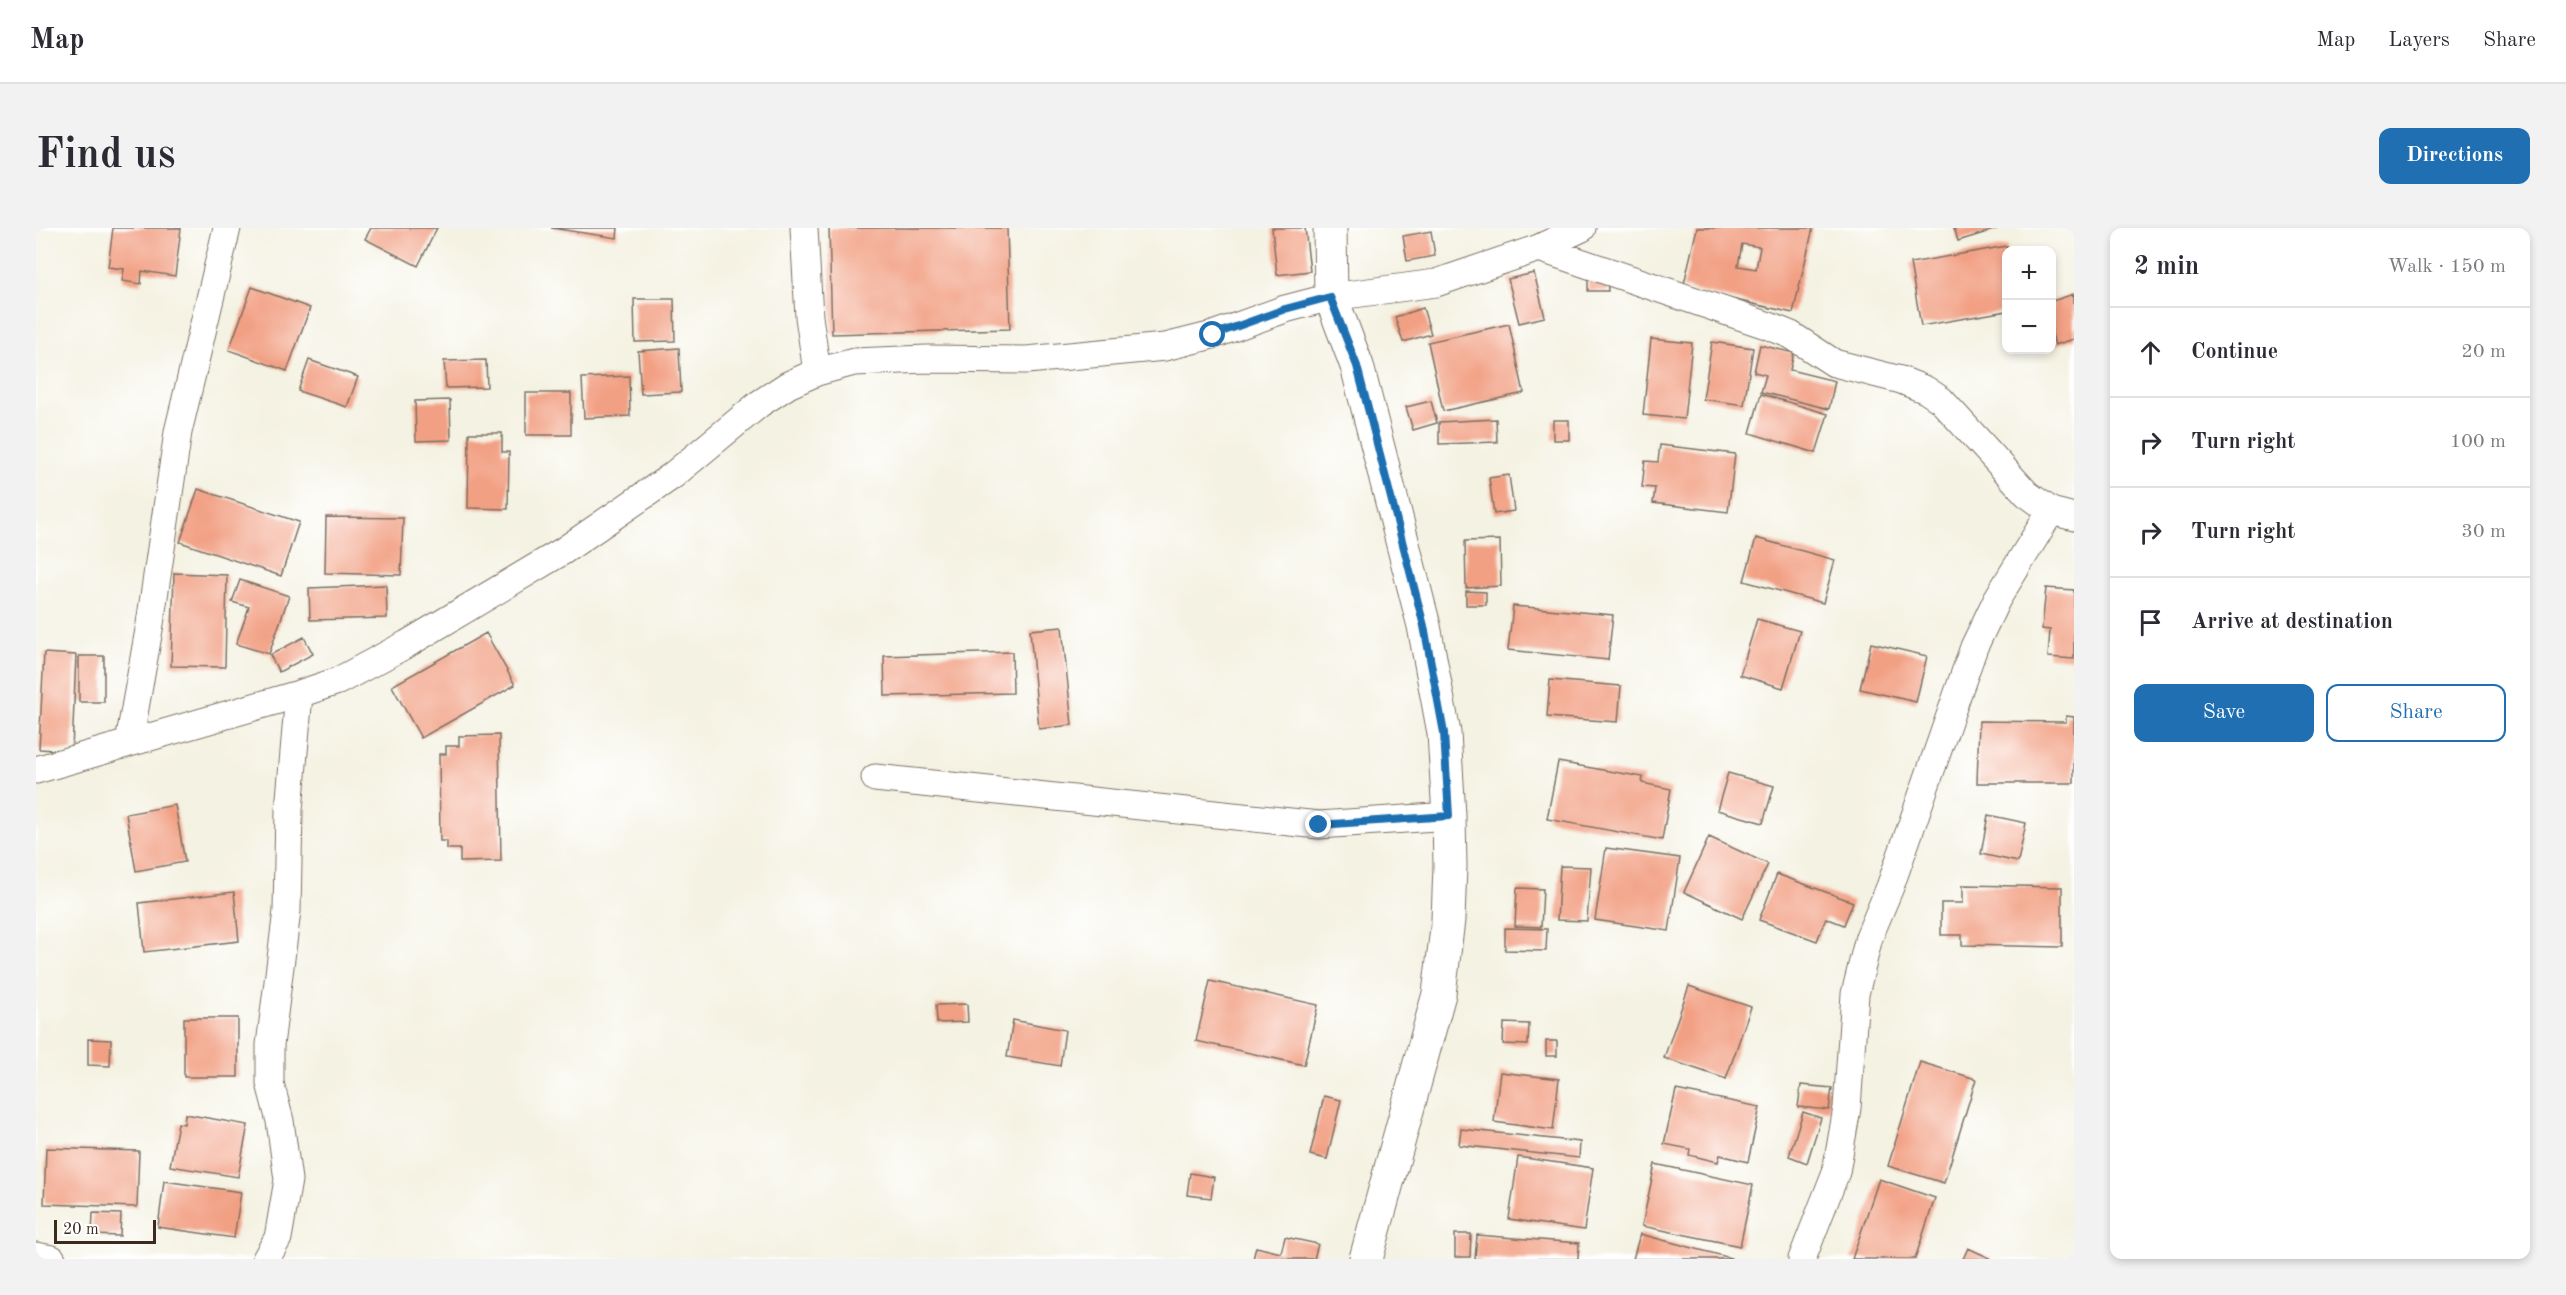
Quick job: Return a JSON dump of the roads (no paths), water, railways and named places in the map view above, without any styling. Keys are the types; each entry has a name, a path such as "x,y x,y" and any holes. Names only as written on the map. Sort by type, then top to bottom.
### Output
{"main road":[{"path":"1330,228 1330,297 1357,366 1424,626 1444,733 1449,816 1448,920 1438,994 1366,1259"}],"street":[{"path":"129,742 150,624 177,432 227,228"},
{"path":"804,228 809,317 817,372"},
{"path":"36,770 338,681 407,644 563,551 672,476 759,404 788,385 817,372 854,362 927,359 1027,360 1165,347 1213,335 1285,309 1330,297 1436,283 1539,248 1582,228"},
{"path":"1539,248 1769,326 1791,335 1834,363 1901,380 1926,390 1941,400 2027,494 2063,514 1997,600 1974,647 1890,887 1869,937 1855,994 1847,1108 1836,1172 1802,1259"},
{"path":"266,1259 278,1238 288,1180 280,1121 270,1083 270,1045 287,910 290,810 299,694"},
{"path":"875,778 1319,825 1449,816"},
{"path":"36,1256 52,1259"}]}
